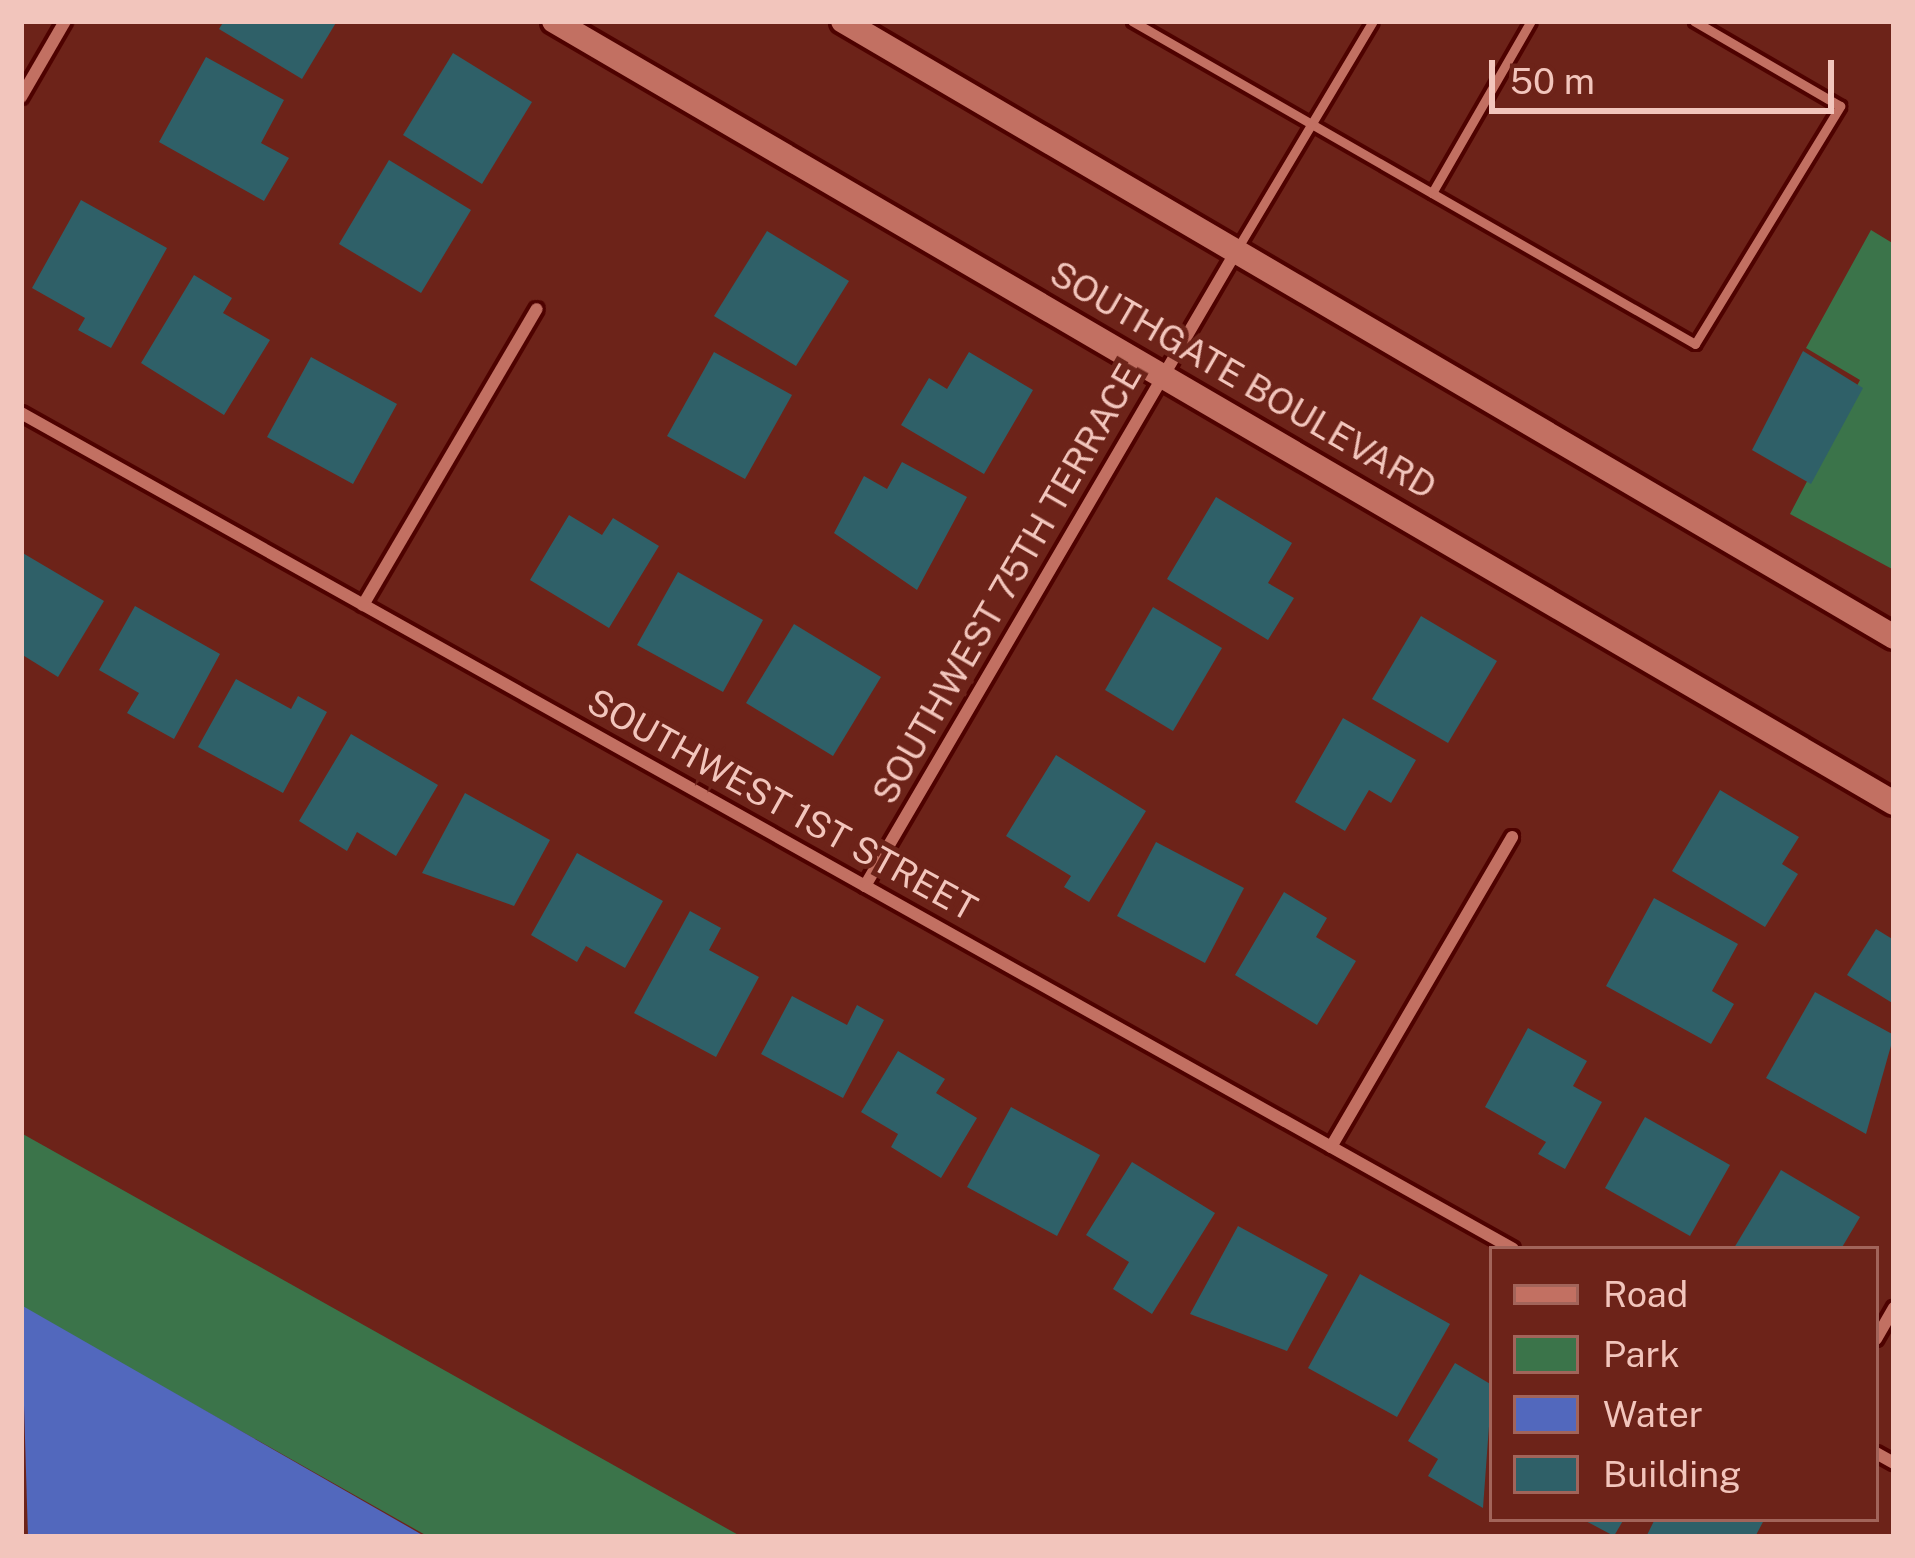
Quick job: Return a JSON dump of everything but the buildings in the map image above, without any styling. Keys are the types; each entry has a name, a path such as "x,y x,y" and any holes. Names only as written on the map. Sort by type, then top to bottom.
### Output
{"main road":[{"name":"SOUTHGATE BOULEVARD","path":"554,21 1894,803"},
{"path":"843,21 1894,637"}],"street":[{"path":"21,97 65,21"},
{"name":"SOUTHWEST 75TH TERRACE","path":"866,886 1237,249"},
{"path":"363,605 537,309"},
{"name":"SOUTHWEST 1ST STREET","path":"21,413 1508,1246"},
{"path":"1331,1147 1512,837"}],"lane":[{"path":"1132,21 1695,344 1840,106 1694,21"},
{"path":"1237,249 1373,21"},
{"path":"1432,193 1531,21"}],"green space":[{"path":"1871,230 1894,244 1894,570 1790,514 1860,380 1806,348"},
{"path":"21,1133 742,1537 429,1537 21,1307"}],"water":[{"path":"21,1305 426,1537 28,1537"}]}
